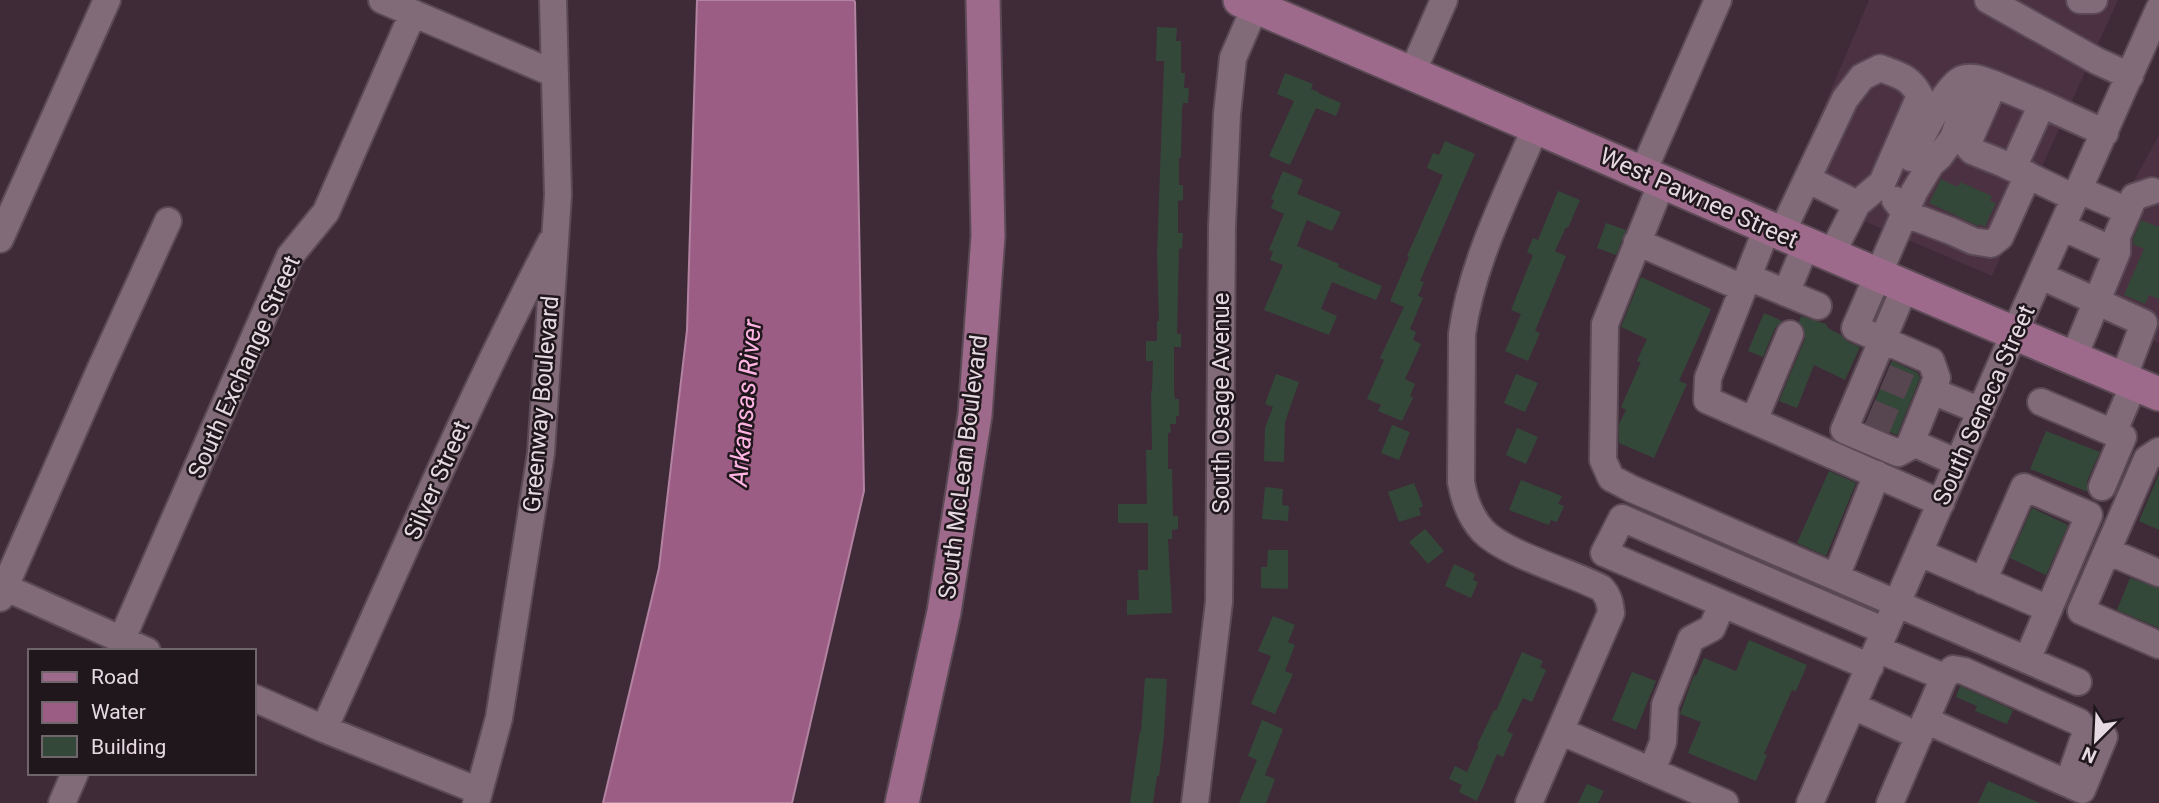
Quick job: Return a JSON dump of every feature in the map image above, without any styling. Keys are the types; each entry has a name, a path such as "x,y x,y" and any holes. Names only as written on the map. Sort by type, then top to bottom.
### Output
{"main road":[{"name":"South McLean Boulevard","path":"902,803 944,612 975,415 988,236 983,0"},
{"name":"West Pawnee Street","path":"1247,3 2139,386"}],"street":[{"path":"0,239 107,0"},
{"path":"382,0 555,74"},
{"name":"Greenway Boulevard","path":"478,797 499,718 541,453 558,195 553,0"},
{"path":"1412,73 1444,0"},
{"path":"1718,0 1652,178 1637,242 1605,324 1603,460 1611,478 2078,682"},
{"path":"1988,0 2097,61 2130,76"},
{"path":"2080,0 2094,0"},
{"name":"South Osage Avenue","path":"1195,803 1219,602 1222,227 1227,114 1233,58 1247,3"},
{"name":"South Seneca Street","path":"1811,803 2014,334 2159,9"},
{"name":"South Exchange Street","path":"130,647 290,256 326,212 413,13"},
{"path":"1786,293 1796,240 1807,179 1845,99 1862,77 1880,68 1904,77 1914,85 1920,96 1882,183 1857,204 1796,240 1745,282 1708,378 1707,400 1941,502"},
{"path":"2042,104 2000,237 1991,244 1973,241 1910,203 1895,200 1903,172 1938,106 1962,79 1984,81 2042,104 2105,132"},
{"path":"1881,360 1859,417 1844,430 1898,453 1929,387 1937,378 1931,361 1881,360 1855,328 1891,281 1910,203 1931,164 1953,138 1963,110 1984,81"},
{"path":"1984,81 1967,145 1972,151 2077,194 2128,211"},
{"path":"1529,803 1611,613 1606,593 1594,584 1494,540 1474,520 1463,495 1462,334 1465,314 1482,256 1536,126"},
{"path":"1807,179 1857,204"},
{"path":"2073,359 2117,252 2117,236 2134,197 2152,191"},
{"path":"130,647 2,590 168,221"},
{"path":"2062,228 2117,252"},
{"name":"Silver Street","path":"324,729 462,424 555,234"},
{"path":"1637,242 1818,306"},
{"path":"2040,276 2152,326 2139,386 2113,433"},
{"path":"1754,420 1790,334"},
{"path":"1929,387 1981,411"},
{"path":"2041,402 2123,437 2102,487"},
{"path":"1907,438 1958,463"},
{"path":"2159,451 2147,459 2081,611 2159,645"},
{"path":"2159,451 2122,537 2125,548 2153,560 2159,557"},
{"path":"1836,577 1877,474"},
{"path":"1983,580 2024,487 2089,515 2027,660"},
{"path":"1877,649 1846,614 1622,518 1604,553 1830,650 1877,649 1944,677"},
{"path":"2107,551 2159,573"},
{"path":"1920,553 2049,609"},
{"path":"1652,771 1663,742 1665,705 1691,639 1713,628 1759,577"},
{"path":"1830,650 1846,614"},
{"path":"1890,803 1944,677 1954,670 1964,671 2079,722 2086,732 2085,740 2067,783"},
{"path":"256,699 478,797"},
{"path":"1853,706 1922,728 2082,790 2104,737"},
{"path":"1560,731 1725,803"},
{"path":"62,803 74,775"}],"shaded area":[{"path":"1869,0 2118,0 1992,276 1789,189"},
{"path":"2159,135 2159,343 2076,307 2127,193"}],"water":[{"name":"Arkansas River","path":"697,0 855,2 864,491 792,803 603,803 659,568 687,330"}],"building":[{"path":"1157,27 1177,28 1176,41 1181,41 1181,73 1185,73 1184,88 1189,88 1188,103 1183,103 1182,109 1179,158 1179,185 1183,185 1183,200 1178,201 1178,233 1183,233 1182,249 1179,248 1177,334 1181,334 1181,347 1174,347 1174,390 1175,399 1179,399 1179,416 1176,416 1176,424 1170,424 1171,432 1168,433 1168,469 1172,469 1173,516 1178,516 1178,529 1172,530 1172,539 1168,539 1172,613 1127,615 1127,600 1139,600 1138,570 1148,570 1148,523 1118,523 1118,504 1147,504 1146,450 1152,450 1153,361 1146,361 1146,341 1157,341 1159,321 1157,255 1164,61 1156,61"},
{"path":"1285,73 1313,84 1311,89 1341,103 1336,116 1316,108 1290,165 1269,156 1294,101 1277,94"},
{"path":"1445,141 1475,154 1420,281 1424,282 1418,296 1423,298 1410,329 1416,332 1413,340 1421,344 1405,379 1415,384 1410,396 1413,398 1402,421 1378,411 1381,405 1367,399 1384,360 1380,358 1404,307 1390,301 1443,175 1427,168 1433,153 1439,155"},
{"path":"1283,171 1303,180 1297,194 1341,212 1332,231 1307,220 1297,246 1382,286 1376,300 1332,282 1321,309 1337,316 1329,335 1264,310 1283,265 1270,260 1273,252 1269,250 1284,214 1271,208 1274,200 1271,199"},
{"path":"1941,179 1958,187 1960,182 1992,196 1990,201 1996,203 1985,227 1929,203"},
{"path":"1558,191 1580,200 1555,251 1566,256 1535,331 1540,333 1528,361 1505,351 1521,314 1511,310 1533,255 1527,252 1533,238 1538,240"},
{"path":"2141,220 2159,227 2159,299 2149,295 2145,304 2124,295 2144,249 2133,244"},
{"path":"1606,223 1626,230 1616,255 1597,248"},
{"path":"1641,277 1711,309 1679,381 1687,384 1654,458 1619,443 1619,424 1626,410 1621,407 1641,362 1637,361 1647,339 1621,327"},
{"path":"1764,313 1782,321 1775,328 1763,357 1748,351"},
{"path":"1801,316 1826,324 1848,342 1860,347 1845,380 1814,365 1797,408 1779,401 1805,339 1805,331 1799,322"},
{"path":"1892,361 1918,373 1920,378 1897,435 1866,422"},
{"path":"1276,374 1299,382 1285,422 1284,462 1264,461 1265,428 1273,407 1265,404"},
{"path":"1516,374 1538,383 1525,412 1504,403"},
{"path":"1392,425 1410,432 1399,460 1381,453"},
{"path":"1517,428 1538,437 1526,464 1506,455"},
{"path":"2046,431 2100,452 2087,481 2088,492 2030,469"},
{"path":"1829,471 1856,483 1826,556 1797,543"},
{"path":"2159,474 2159,530 2139,521"},
{"path":"1521,480 1562,496 1558,504 1564,506 1557,522 1551,520 1549,525 1509,510"},
{"path":"1414,483 1423,506 1419,508 1421,515 1399,522 1388,492"},
{"path":"1265,487 1283,489 1282,505 1289,506 1288,521 1262,519"},
{"path":"2032,508 2068,525 2046,575 2010,558"},
{"path":"1425,529 1444,551 1428,564 1409,542"},
{"path":"1268,550 1288,550 1288,589 1261,588 1261,567 1267,567"},
{"path":"1454,564 1475,574 1473,580 1478,582 1471,598 1445,586"},
{"path":"2130,578 2159,588 2159,628 2117,610"},
{"path":"1273,616 1295,625 1288,642 1295,645 1285,671 1293,674 1275,714 1251,704 1271,656 1258,651"},
{"path":"1749,640 1807,665 1796,691 1792,690 1764,754 1767,755 1756,781 1688,753 1701,722 1680,714 1694,675 1696,676 1704,658 1736,671"},
{"path":"1522,652 1543,661 1540,667 1546,670 1532,702 1523,698 1507,731 1513,734 1503,757 1497,754 1477,801 1459,792 1462,785 1449,779 1455,766 1467,772 1477,745 1494,710 1496,711"},
{"path":"1632,672 1656,681 1636,730 1612,720"},
{"path":"1145,678 1167,679 1164,735 1153,803 1130,803 1141,732"},
{"path":"1960,686 2013,710 2007,724 1975,711 1977,706 1956,697"},
{"path":"1262,720 1283,729 1265,775 1275,779 1266,803 1239,803 1257,760 1248,756"},
{"path":"1988,781 2040,803 1978,803"},
{"path":"1587,784 1604,791 1598,803 1578,803"}],"tunnel":[{"path":"1885,377 1920,392"},
{"path":"1870,412 1905,427"}]}
